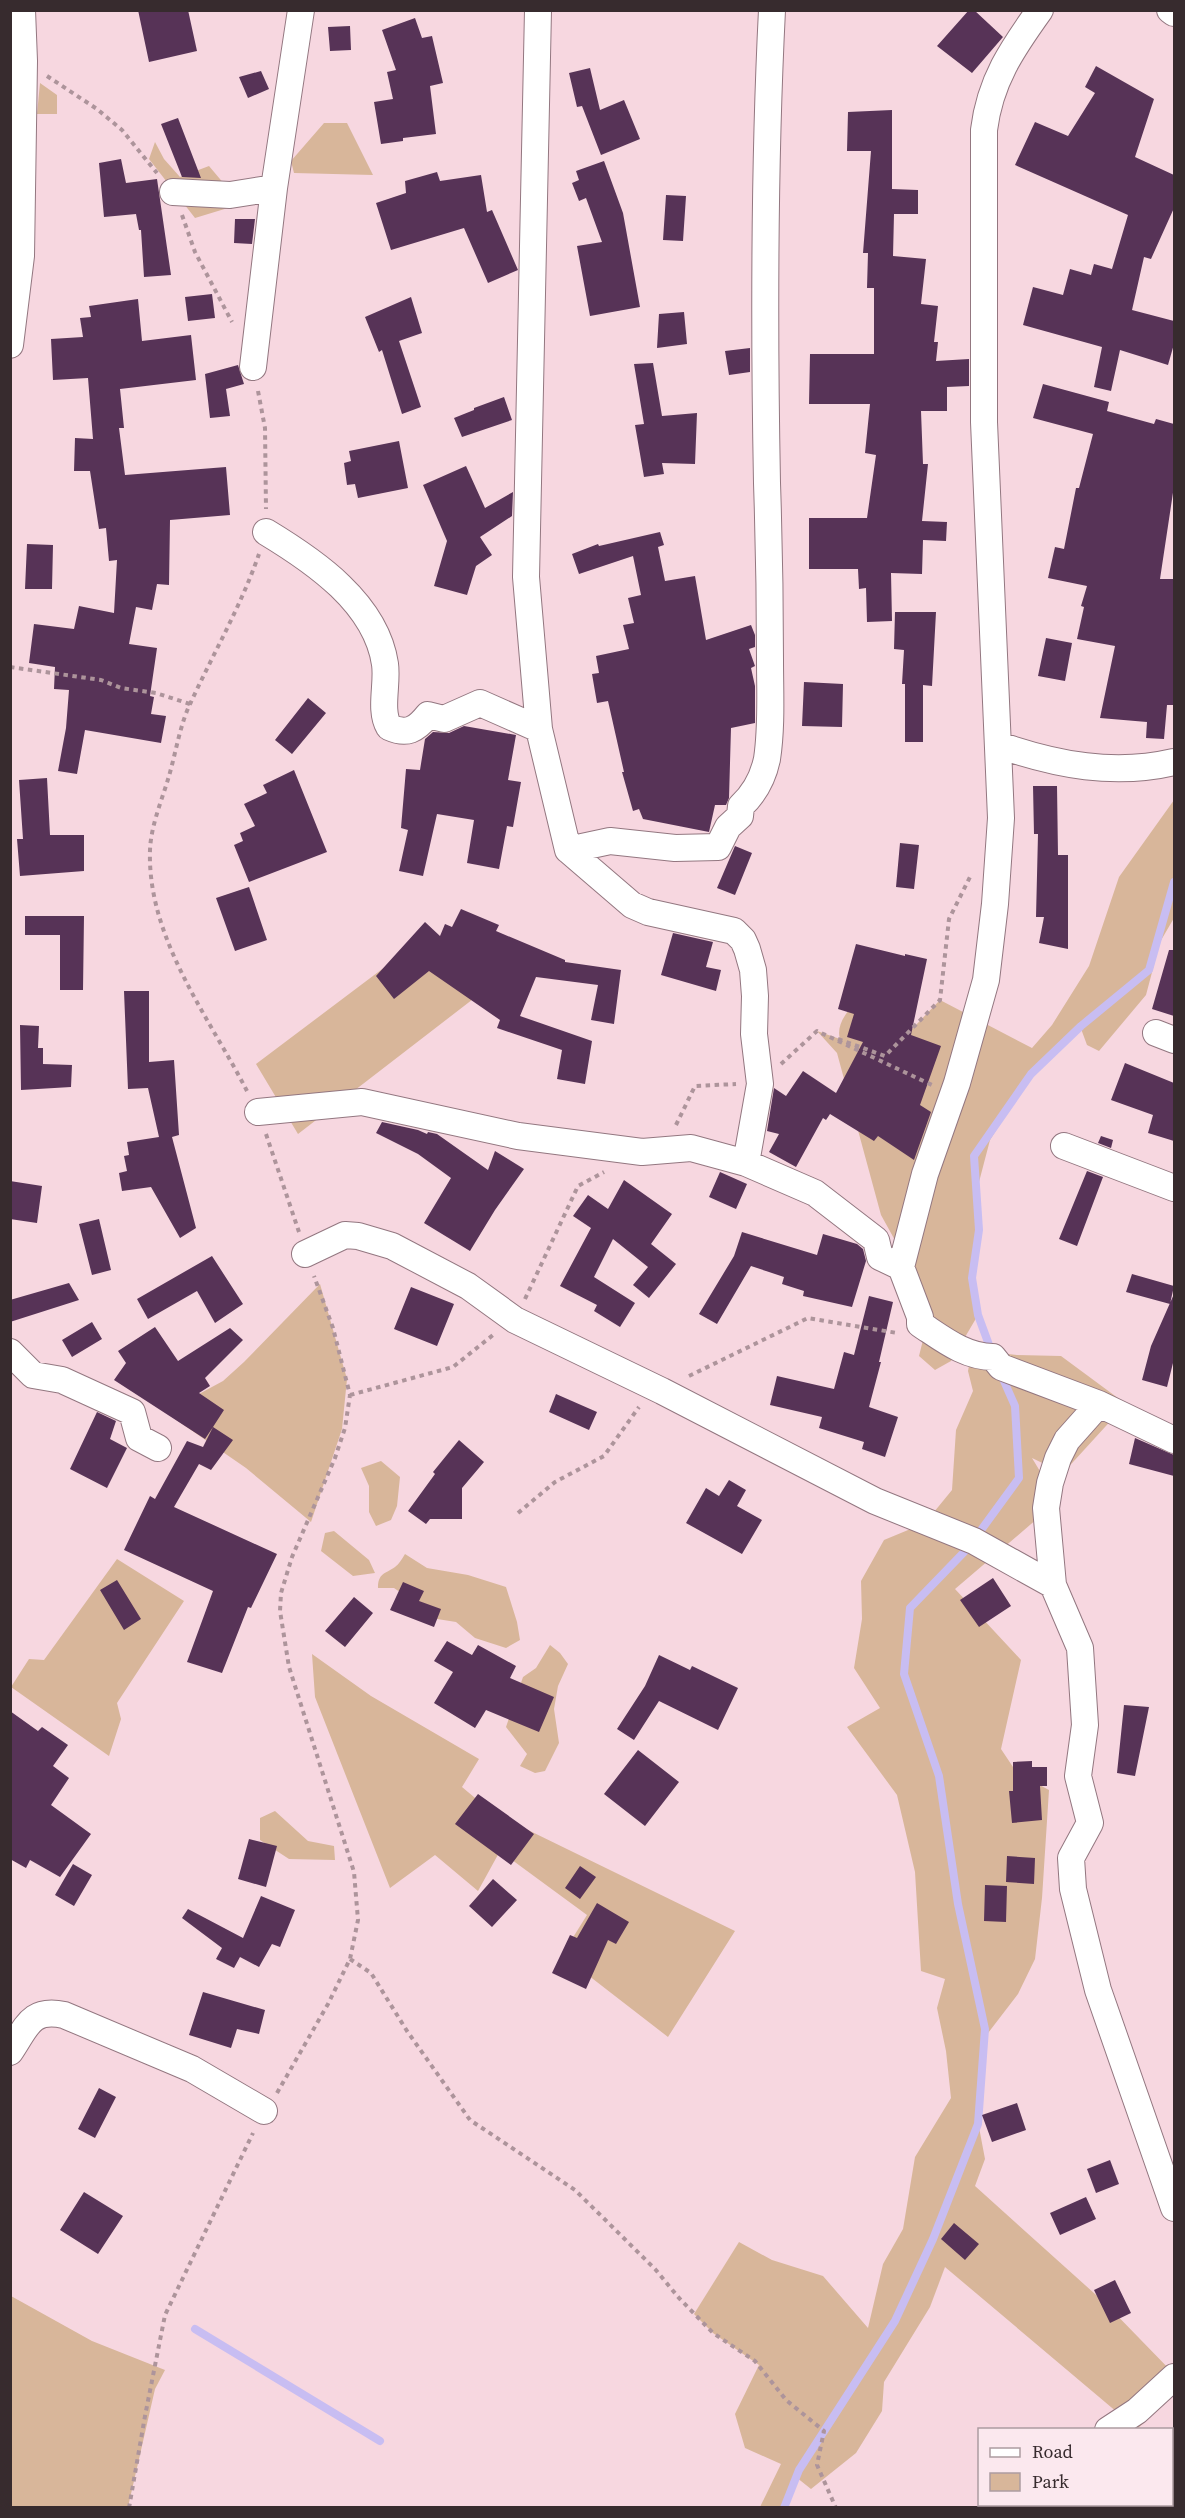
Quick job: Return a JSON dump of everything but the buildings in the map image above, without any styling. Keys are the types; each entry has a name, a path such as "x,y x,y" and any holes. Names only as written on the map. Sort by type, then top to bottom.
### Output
{"street":[{"path":"10,345 21,256 24,60 22,10"},
{"path":"253,367 274,188 301,10"},
{"path":"538,10 526,577 539,729 568,850 632,905 648,912 734,931 743,940 753,970 754,1034 760,1084 746,1163"},
{"path":"568,850 610,841 675,848 718,847 728,827 740,816 741,806 751,798 761,782 770,728 770,597 764,312 772,10"},
{"path":"1040,10 997,77 987,106 984,130 984,423 1001,818 995,904 986,980 957,1083 925,1174 901,1267 920,1317 920,1324 940,1338 977,1357 993,1357 1001,1368 1099,1404 1174,1440"},
{"path":"1170,10 1174,13"},
{"path":"173,192 230,195 274,188"},
{"path":"266,531 319,566 367,619 377,638 385,662 387,679 385,716 391,729 408,731 418,728 428,715 444,719 480,703 539,729"},
{"path":"999,745 1031,756 1083,767 1113,770 1174,762"},
{"path":"258,1112 362,1102 518,1136 642,1152 691,1148 746,1163 815,1193 876,1240 880,1257 901,1267"},
{"path":"1064,1146 1174,1188"},
{"path":"305,1254 345,1235 376,1240 449,1275 515,1320 662,1391 875,1501 974,1541 1053,1586"},
{"path":"10,1352 33,1375 62,1380 132,1412 139,1438 158,1448"},
{"path":"1099,1404 1067,1440 1050,1484 1046,1508 1053,1586 1080,1648 1084,1693 1084,1733 1078,1776 1090,1823 1071,1858 1073,1890 1098,1990 1174,2208"},
{"path":"10,2052 36,2016 46,2013 64,2015 192,2069 264,2110"},
{"path":"1111,2428 1137,2411 1174,2377"}],"path":[{"path":"24,60 97,109 122,130 173,192 195,252 233,325"},
{"path":"129,2508 144,2416 165,2315 264,2110 328,2004 350,1959 358,1920 354,1872 294,1687 280,1611 281,1593 292,1557 342,1438 350,1395 333,1328 305,1254 278,1166 258,1112 189,986 166,937 152,886 150,849 156,820 190,704 224,639 250,582 266,531 265,428 253,367"},
{"path":"10,667 100,680 121,688 156,693 190,704"},
{"path":"672,1132 695,1086 760,1084 818,1031 929,1085 957,1083"},
{"path":"350,1395 453,1366 515,1320 578,1186 642,1152"},
{"path":"518,1513 555,1482 604,1456 643,1402 698,1371 808,1318 901,1333 901,1323"},
{"path":"350,1959 371,1973 407,2031 470,2120 575,2190 655,2269 713,2333 755,2361 786,2400 824,2431 817,2465 836,2508"}],"green space":[{"path":"40,83 57,95 57,114 37,114"},
{"path":"324,123 347,123 373,175 294,173 291,161"},
{"path":"155,142 164,159 180,177 209,166 241,204 195,218 149,159"},
{"path":"1174,800 1174,918 1160,942 1146,995 1099,1051 1087,1045 1080,1026 1031,1074 990,1140 979,1182 979,1230 972,1278 978,1315 951,1361 935,1370 919,1356 928,1320 912,1271 881,1215 837,1053 817,1031 840,1039 839,1029 843,1019 856,1002 886,1056 940,1000 1032,1048 1052,1025 1089,966 1119,877"},
{"path":"430,933 490,986 298,1134 256,1064"},
{"path":"320,1284 347,1379 342,1429 311,1522 246,1468 175,1419 199,1394 223,1381 244,1362"},
{"path":"972,1350 1017,1355 1061,1356 1126,1404 1063,1473 1032,1458 1058,1501 955,1589 1021,1660 1001,1749 1017,1773 1049,1790 1042,1898 1035,1959 1018,1994 985,2037 978,2122 985,2159 975,2186 1105,2303 1174,2374 1174,2395 1136,2428 945,2267 930,2307 884,2382 882,2411 856,2453 811,2489 796,2477 784,2507 760,2507 781,2464 745,2448 735,2414 759,2365 713,2333 694,2314 739,2242 772,2260 823,2276 868,2328 883,2264 903,2229 915,2157 951,2098 946,2051 937,2008 945,1979 921,1971 915,1872 897,1795 847,1727 880,1708 854,1668 862,1619 861,1581 884,1540 925,1523 952,1490 956,1430 973,1391 968,1371"},
{"path":"381,1461 400,1477 397,1506 391,1520 376,1526 369,1512 369,1486 361,1468"},
{"path":"334,1531 369,1560 375,1573 353,1576 321,1551 325,1533"},
{"path":"405,1554 427,1568 468,1575 506,1587 520,1640 506,1648 475,1638 456,1622 431,1618 394,1588 378,1588 381,1577 396,1566"},
{"path":"117,1559 184,1601 117,1703 121,1719 109,1756 11,1687 29,1659 44,1660"},
{"path":"550,1645 568,1664 558,1686 554,1709 559,1743 545,1771 535,1773 520,1766 527,1754 506,1727 523,1677 536,1668"},
{"path":"312,1654 371,1696 479,1759 462,1787 493,1813 735,1931 668,2037 562,1955 587,1915 500,1851 478,1891 435,1855 390,1888 315,1697"},
{"path":"275,1811 308,1841 334,1846 335,1860 289,1859 260,1840 260,1818"},
{"path":"11,2296 92,2341 165,2370 155,2389 128,2507 11,2507"}],"waterway":[{"path":"992,1353 978,1315 972,1278 979,1230 974,1156 1031,1074 1081,1026 1149,970 1174,882"},
{"path":"784,2508 799,2470 895,2321 933,2239 978,2124 985,2029 958,1904 939,1776 904,1674 910,1608 968,1548 1019,1478 1015,1406 1000,1372"},
{"path":"195,2329 380,2441"}]}
